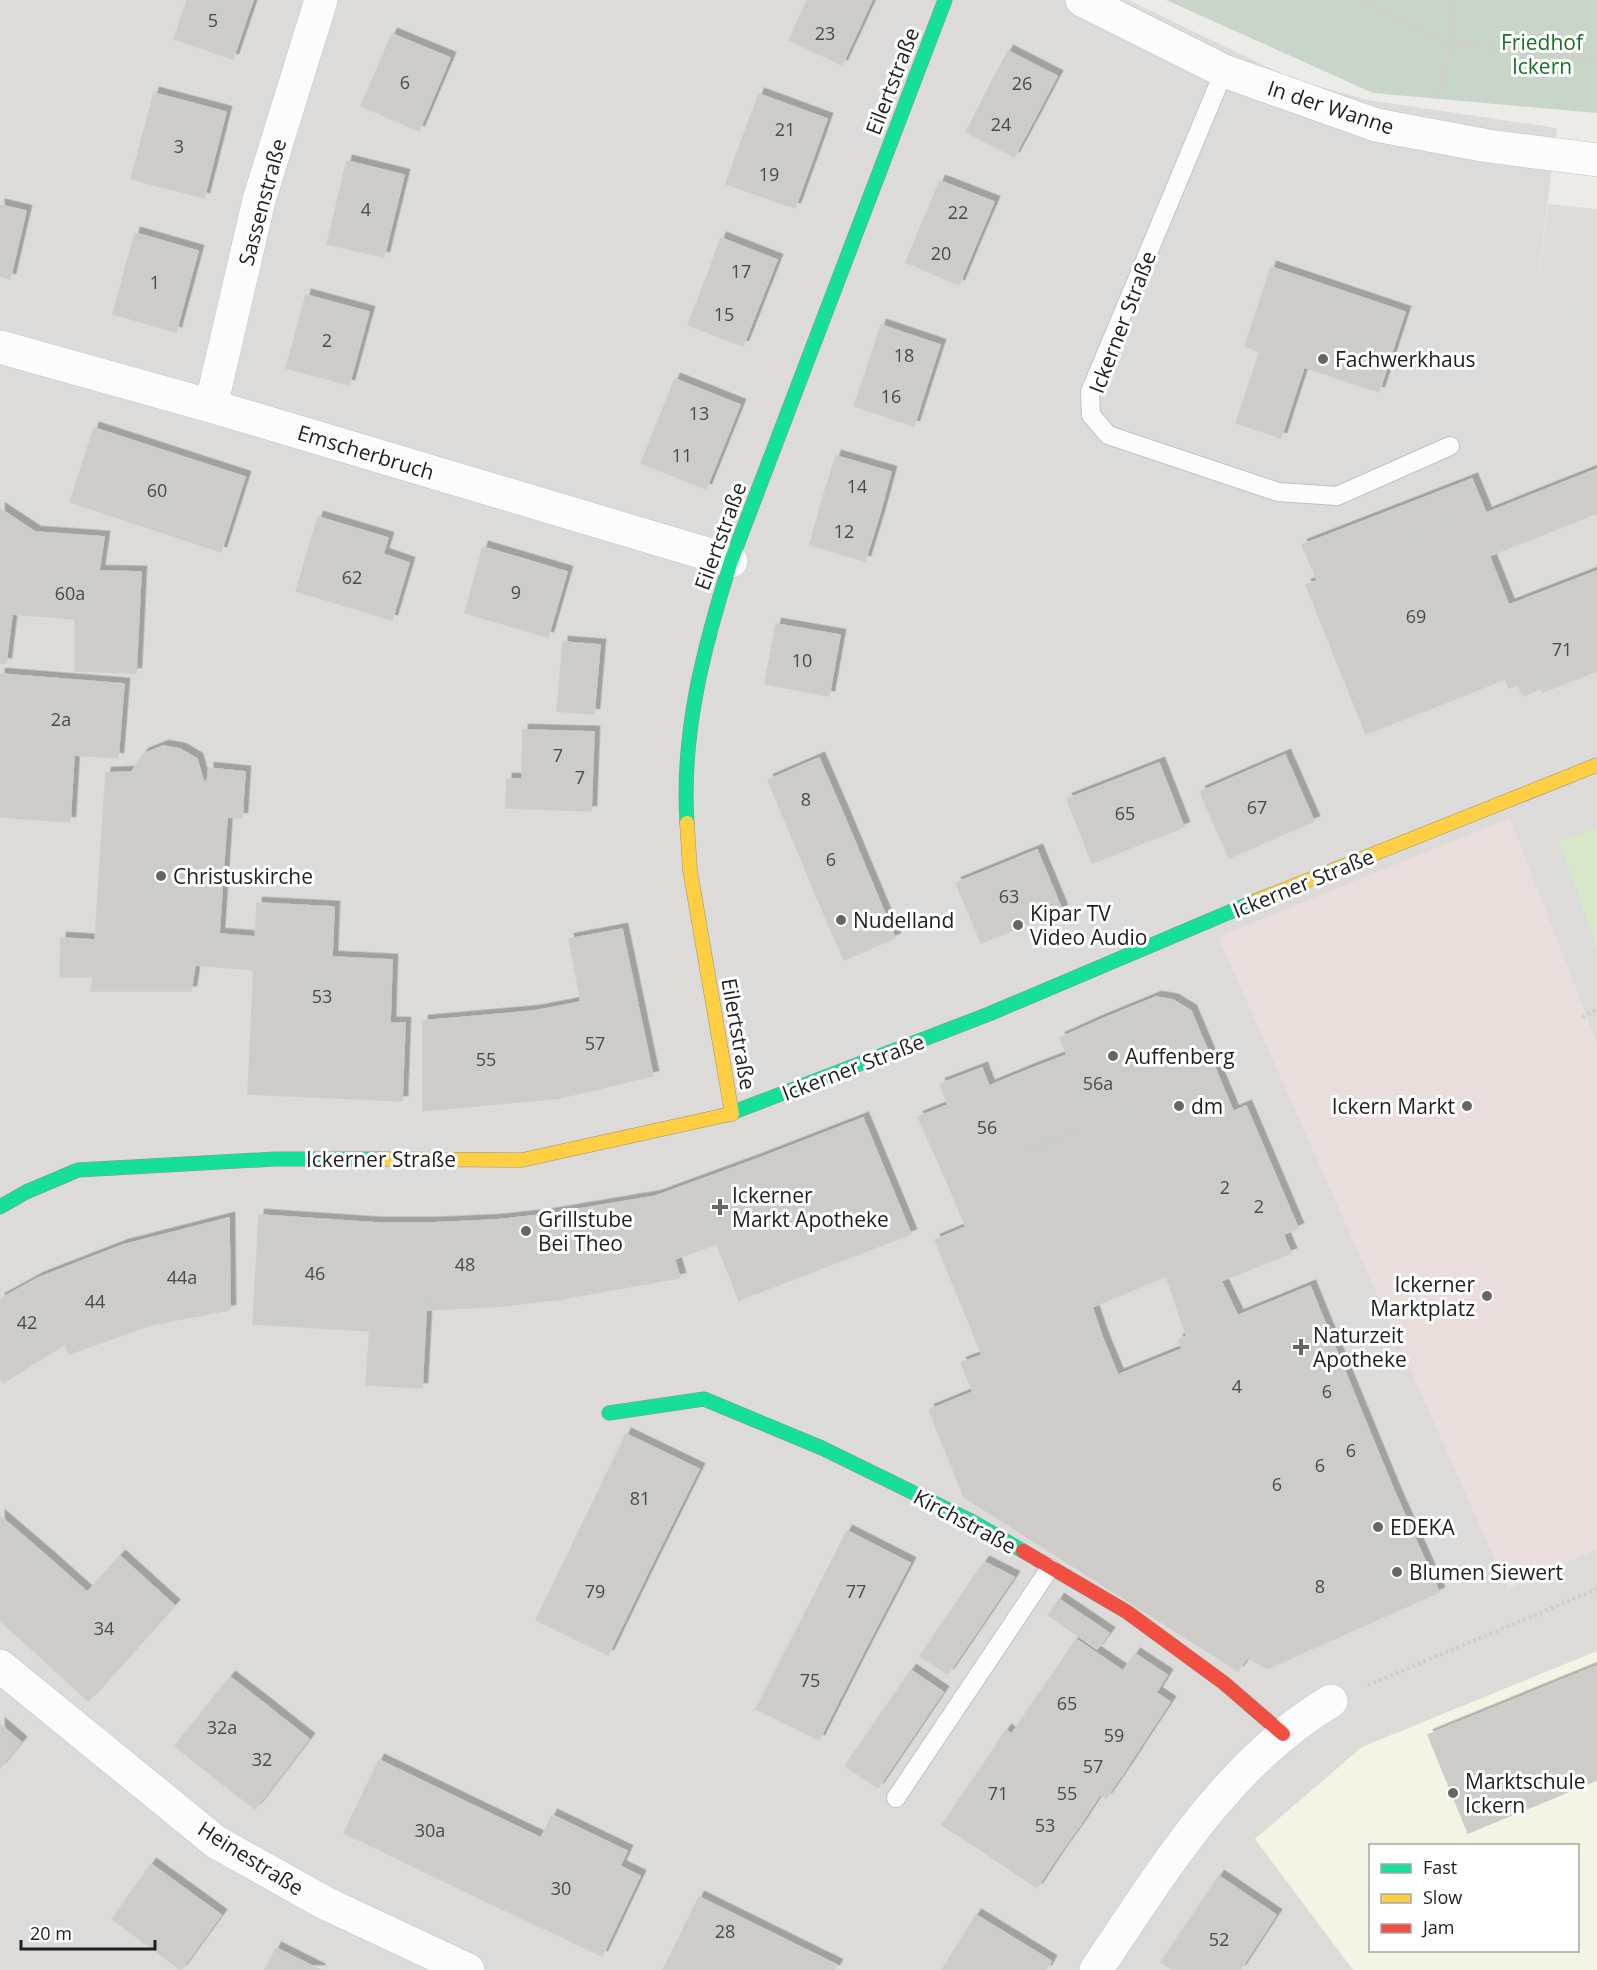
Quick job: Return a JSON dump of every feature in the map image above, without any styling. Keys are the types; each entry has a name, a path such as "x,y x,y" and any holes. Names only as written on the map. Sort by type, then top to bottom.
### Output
{"street":[{"name":"Sassenstraße","path":"212,406 260,200 321,0"},
{"name":"Eilertstraße","path":"732,1114 690,870 686,811 689,737 705,644 731,561 945,0"},
{"name":"In der Wanne","path":"1082,0 1224,71 1376,124 1488,146 1597,160"},
{"name":"Emscherbruch","path":"0,347 212,406 731,561"},
{"name":"Ickerner Straße","path":"0,1207 26,1192 78,1170 275,1159 522,1160 732,1114 989,1014 1263,898 1597,765"},
{"name":"Kirchstraße","path":"609,1413 704,1399 822,1448 973,1522 1127,1612 1224,1683 1283,1734"},
{"name":"Heinestraße","path":"0,1666 216,1842 325,1903 468,1970"},
{"path":"1096,1970 1192,1830 1248,1764 1298,1721 1331,1701"}],"lane":[{"name":"Ickerner Straße","path":"1224,71 1090,392 1091,415 1108,435 1278,492 1337,496 1450,447"},
{"path":"896,1798 1050,1568"}],"path":[{"path":"1360,0 1451,45 1597,59"},
{"path":"1430,135 1451,45 1451,0"},
{"path":"1582,1017 1597,1009"},
{"path":"1331,1701 1597,1590"}],"shaded area":[{"path":"0,0 1128,0 1292,79 1368,100 1557,128 1535,302 1597,322 1597,1970 0,1970"},
{"path":"1548,204 1597,209 1597,322 1535,302"},
{"name":"Ickerner Marktplatz","path":"1510,818 1597,1043 1597,1549 1508,1589 1218,937"},
{"name":"Marktschule Ickern","path":"1597,1651 1597,1970 1353,1970 1255,1839 1362,1747"}],"green space":[{"name":"Friedhof Ickern","path":"1166,0 1597,0 1597,113 1373,93"},
{"path":"1597,828 1597,948 1559,841"}],"building":[{"path":"187,0 253,0 233,59 174,39"},
{"path":"808,0 872,0 860,26"},
{"path":"807,1 860,26 842,65 789,40"},
{"path":"392,34 450,58 419,131 361,106"},
{"path":"1008,51 1057,76 1036,116 987,91"},
{"path":"987,91 1036,116 1014,157 966,132"},
{"path":"154,93 226,112 204,198 131,179"},
{"path":"759,94 827,119 811,164 742,139"},
{"path":"742,139 811,164 795,208 726,184"},
{"path":"347,161 404,175 384,257 327,244"},
{"path":"940,181 994,202 976,244 923,221"},
{"path":"0,205 26,211 10,279 0,276"},
{"path":"923,221 976,244 959,285 906,262"},
{"path":"135,233 198,251 176,332 113,314"},
{"path":"721,238 777,260 760,303 705,281"},
{"name":"Fachwerkhaus","path":"1271,267 1405,312 1379,392 1304,367 1281,438 1236,423 1260,352 1245,346"},
{"path":"705,281 760,303 743,346 688,325"},
{"path":"306,295 369,312 349,385 286,368"},
{"path":"881,325 940,345 927,385 868,365"},
{"path":"868,365 927,385 914,426 854,406"},
{"path":"675,379 740,405 723,447 658,421"},
{"path":"658,421 723,447 706,489 641,463"},
{"path":"94,428 245,477 221,552 70,502"},
{"path":"836,456 891,472 879,516 822,500"},
{"path":"1597,469 1597,513 1489,556 1474,518"},
{"path":"1472,479 1486,513 1317,580 1302,545"},
{"path":"822,500 879,516 865,561 810,545"},
{"path":"0,509 35,532 104,537 99,571 141,572 136,673 75,671 75,619 12,614 6,663 0,663"},
{"path":"318,517 388,538 383,554 409,563 392,620 296,591"},
{"path":"1474,518 1542,688 1523,696 1518,685 1509,688 1505,679 1366,734 1306,585"},
{"path":"483,547 567,572 548,637 465,613"},
{"path":"1597,571 1597,596 1518,627 1509,605"},
{"path":"1597,596 1597,671 1543,692 1518,627"},
{"path":"776,624 840,635 829,696 765,684"},
{"path":"563,642 600,645 594,714 557,711"},
{"path":"0,674 124,684 118,758 74,755 70,822 0,817"},
{"path":"523,730 594,732 591,811 506,808 507,779 522,779"},
{"name":"Christuskirche","path":"163,746 180,749 197,759 203,780 207,783 209,768 245,772 242,818 227,817 219,934 255,937 254,970 195,965 191,991 91,991 93,977 60,977 61,938 95,940 106,773 132,772 143,754"},
{"path":"1285,755 1314,821 1229,858 1200,792"},
{"path":"819,758 845,818 793,840 768,780"},
{"path":"1159,763 1184,827 1092,863 1067,799"},
{"path":"845,818 870,878 818,900 793,840"},
{"path":"1037,850 1062,910 981,943 956,883"},
{"path":"870,878 895,938 844,960 818,900"},
{"path":"257,903 334,907 332,957 392,960 390,1023 405,1023 402,1101 248,1094"},
{"path":"622,929 653,1076 560,1098 534,1011 581,1002 569,939"},
{"path":"1156,997 1173,1000 1191,1011 1233,1111 1152,1146 1204,1268 1283,1234 1291,1253 1221,1281 1238,1316 1187,1337 1166,1276 1092,1307 1103,1339 973,1392 961,1363 982,1355 935,1240 966,1227 948,1184 1167,1095 1140,1029 1109,1042 1100,1020"},
{"path":"534,1011 560,1098 423,1111 423,1021"},
{"path":"1100,1020 1109,1042 1140,1029 1167,1095 1056,1138 1028,1070 1067,1055 1060,1038"},
{"path":"982,1068 989,1086 1028,1070 1056,1138 948,1184 918,1117 948,1105 940,1084"},
{"path":"1246,1106 1298,1228 1204,1268 1152,1146"},
{"path":"863,1118 911,1234 739,1300 717,1245 786,1219 760,1158"},
{"name":"Ickerner Markt Apotheke","path":"760,1158 786,1219 675,1259 656,1196"},
{"path":"656,1196 680,1278 561,1299 549,1214"},
{"path":"549,1214 561,1299 504,1306 496,1220"},
{"path":"259,1215 377,1223 370,1331 253,1324"},
{"path":"229,1218 230,1310 151,1325 123,1245"},
{"path":"496,1220 504,1306 428,1310 431,1223"},
{"path":"377,1223 431,1223 422,1388 366,1385"},
{"path":"123,1245 151,1325 69,1354 38,1278"},
{"path":"38,1278 64,1345 3,1383 0,1378 0,1299"},
{"path":"1310,1286 1355,1396 1160,1476 1118,1375 1182,1349 1178,1340"},
{"path":"1103,1339 1230,1646 1247,1658 1238,1671 964,1497 929,1410"},
{"path":"1355,1396 1395,1493 1202,1580 1160,1476"},
{"path":"626,1434 699,1469 653,1562 581,1527"},
{"path":"1395,1493 1439,1592 1267,1669 1230,1646 1202,1580"},
{"path":"0,1516 49,1558 0,1614"},
{"path":"581,1527 653,1562 608,1655 536,1620"},
{"path":"847,1531 910,1563 864,1651 802,1619"},
{"path":"120,1556 174,1605 88,1701 34,1651"},
{"path":"49,1558 87,1592 34,1651 0,1621 0,1614"},
{"path":"984,1562 1014,1577 948,1674 920,1656"},
{"path":"1059,1599 1109,1633 1097,1649 1048,1615"},
{"path":"802,1619 864,1651 819,1740 756,1709"},
{"path":"1076,1639 1123,1671 1101,1703 1054,1672"},
{"path":"1135,1654 1167,1675 1156,1693 1123,1671"},
{"path":"1597,1666 1597,1780 1468,1833 1428,1735"},
{"path":"911,1670 943,1692 878,1788 845,1766"},
{"path":"1123,1671 1170,1702 1148,1735 1101,1703"},
{"path":"1054,1672 1101,1703 1080,1734 1033,1702"},
{"path":"230,1677 270,1708 215,1778 175,1746"},
{"path":"1033,1702 1080,1734 1059,1766 1012,1734"},
{"path":"1101,1703 1148,1735 1128,1766 1080,1734"},
{"path":"270,1708 309,1739 255,1809 215,1778"},
{"path":"0,1724 21,1742 0,1768"},
{"path":"1006,1730 1053,1762 1032,1794 985,1762"},
{"path":"1080,1734 1128,1766 1106,1798 1059,1766"},
{"path":"379,1760 516,1826 483,1900 344,1833"},
{"path":"985,1762 1032,1794 1010,1825 964,1792"},
{"path":"1053,1762 1101,1793 1080,1825 1032,1794"},
{"path":"964,1792 1010,1825 990,1856 942,1825"},
{"path":"1032,1794 1080,1825 1058,1856 1010,1825"},
{"path":"552,1815 627,1851 620,1866 640,1876 602,1956 483,1900 516,1826 541,1838"},
{"path":"1010,1825 1058,1856 1037,1888 990,1856"},
{"path":"151,1864 221,1915 181,1970 112,1919"},
{"path":"1219,1876 1276,1915 1240,1970 1173,1970 1161,1962"},
{"path":"699,1897 837,1965 834,1970 663,1970"},
{"path":"976,1915 1051,1961 1046,1970 942,1970"},
{"path":"276,1948 320,1970 265,1970"}],"traffic: fast":[{"path":"687,823 686,789 691,723 712,625 731,561 945,0"},
{"path":"726,1115 989,1014 1258,900"},
{"path":"0,1207 26,1192 78,1170 275,1159 379,1159"},
{"path":"609,1413 704,1399 822,1448 973,1522 1023,1551"}],"traffic: slow":[{"path":"1258,900 1597,765"},
{"path":"687,823 690,870 732,1114"},
{"path":"379,1159 522,1160 726,1115"}],"traffic: jam":[{"path":"1023,1551 1127,1612 1224,1683 1283,1734"}],"place":[{"name":"Fachwerkhaus","path":"1323,359"},
{"name":"Christuskirche","path":"161,876"},
{"name":"Nudelland","path":"841,920"},
{"name":"Kipar TV Video Audio","path":"1018,925"},
{"name":"Auffenberg","path":"1113,1056"},
{"name":"dm","path":"1179,1106"},
{"name":"Ickern Markt","path":"1467,1106"},
{"name":"Ickerner Markt Apotheke","path":"720,1207"},
{"name":"Grillstube Bei Theo","path":"526,1231"},
{"name":"Ickerner Marktplatz","path":"1487,1296"},
{"name":"Naturzeit Apotheke","path":"1301,1347"},
{"name":"EDEKA","path":"1378,1527"},
{"name":"Blumen Siewert","path":"1397,1572"},
{"name":"Marktschule Ickern","path":"1453,1793"}]}
